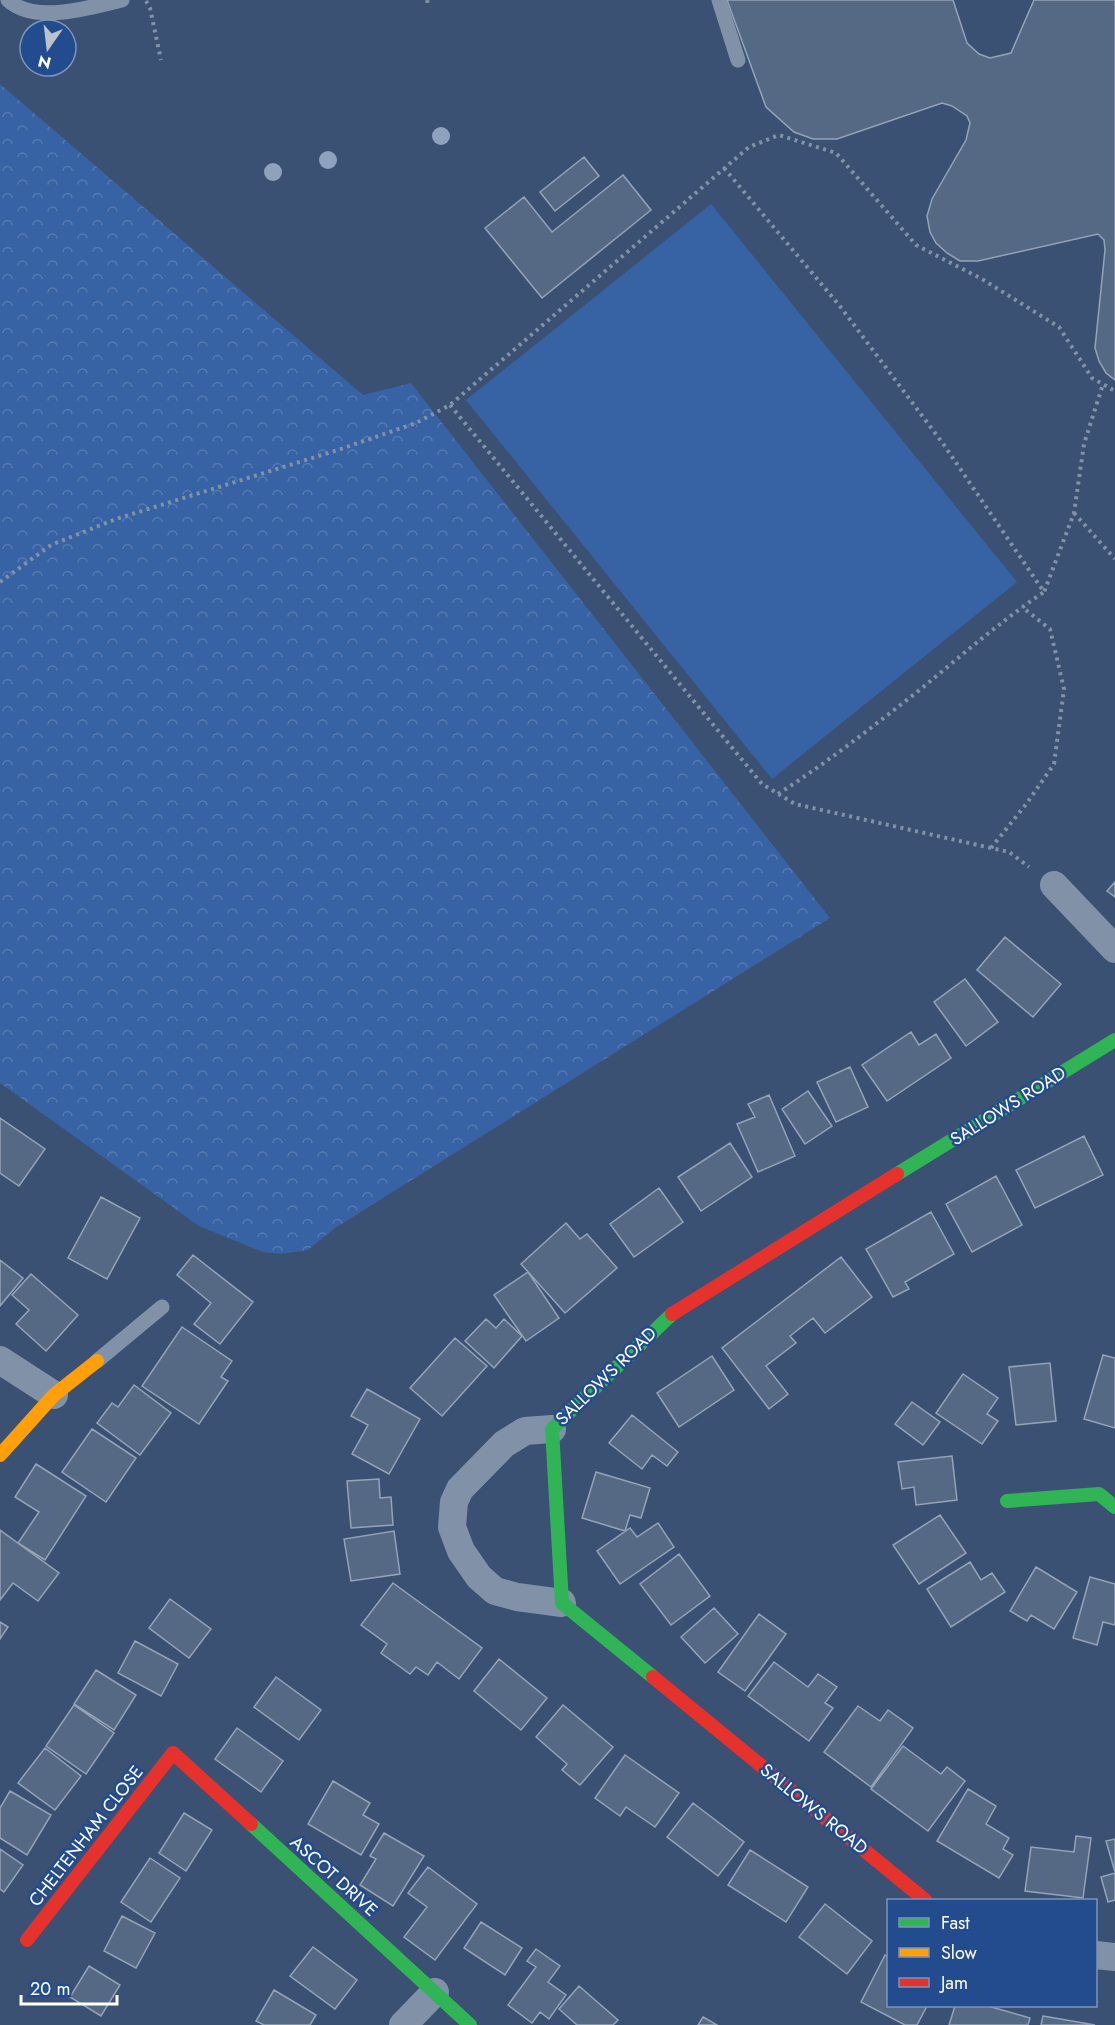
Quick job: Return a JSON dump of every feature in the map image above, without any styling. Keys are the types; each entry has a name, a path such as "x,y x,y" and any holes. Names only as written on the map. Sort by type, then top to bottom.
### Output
{"street":[{"path":"1054,885 1115,949"},
{"name":"SALLOWS ROAD","path":"924,1899 562,1603 552,1429 666,1317 1115,1040"},
{"path":"0,1360 54,1395"},
{"path":"0,1455 54,1395 97,1360"},
{"path":"552,1429 525,1431 504,1444 460,1489 454,1502 452,1527 461,1551 479,1577 495,1591 517,1597 562,1603"},
{"path":"1007,1501 1099,1494 1115,1507"},
{"name":"CHELTENHAM CLOSE","path":"27,1940 173,1753"},
{"name":"ASCOT DRIVE","path":"173,1753 470,2025"},
{"path":"1097,1954 1115,1957"},
{"path":"403,2025 435,1992"}],"lane":[{"path":"8,0 12,4 35,13 59,12 122,0"},
{"path":"719,0 738,60"},
{"path":"97,1360 162,1306"}],"path":[{"path":"146,0 161,60"},
{"path":"0,582 51,545 116,519 338,450 416,423 450,405 749,147 779,135 836,153 916,244 982,279 1059,327 1092,378 1115,391"},
{"path":"724,168 839,305 944,446 1044,592"},
{"path":"778,794 822,766 1021,607 1044,592 1074,513 1084,444 1103,384"},
{"path":"450,405 762,784 795,804 1009,852 1054,885"},
{"path":"1074,513 1115,559"},
{"path":"991,848 1027,803 1054,764 1064,689 1050,630 1021,607"}],"green space":[{"path":"0,84 363,395 411,383 830,918 335,1228 308,1250 281,1254 263,1252 199,1226 0,1083"},
{"path":"711,204 1017,582 772,779 466,400"}],"building":[{"path":"727,0 953,0 967,43 979,54 990,58 1011,53 1034,0 1115,0 1115,380 1106,373 1095,348 1105,250 1104,240 1098,234 978,261 960,261 947,253 936,243 930,232 927,216 932,199 966,140 970,123 967,116 952,106 942,103 837,139 813,139 794,132 766,107"},
{"path":"584,157 599,176 555,211 540,192"},
{"path":"623,175 651,210 542,298 485,228 524,197 552,232"},
{"path":"1115,882 1115,897 1107,891"},
{"path":"1005,937 1061,984 1033,1017 977,970"},
{"path":"965,979 998,1022 966,1046 934,1002"},
{"path":"911,1032 919,1045 936,1034 951,1058 887,1101 862,1065"},
{"path":"850,1067 868,1107 836,1122 817,1082"},
{"path":"808,1091 832,1126 805,1144 782,1109"},
{"path":"769,1095 795,1156 758,1172 737,1124 755,1117 748,1104"},
{"path":"0,1118 45,1149 19,1186 0,1173"},
{"path":"1084,1136 1103,1175 1035,1208 1016,1170"},
{"path":"730,1143 752,1177 701,1211 678,1177"},
{"path":"996,1176 1022,1225 972,1252 946,1204"},
{"path":"659,1188 683,1222 634,1257 610,1224"},
{"path":"101,1197 140,1218 107,1279 68,1258"},
{"path":"931,1212 954,1254 905,1282 909,1289 893,1297 866,1249"},
{"path":"566,1223 580,1239 587,1234 617,1268 565,1313 521,1264"},
{"path":"193,1255 253,1302 220,1344 194,1324 211,1303 177,1275"},
{"path":"841,1257 872,1297 825,1333 813,1318 790,1336 796,1343 766,1366 788,1394 769,1409 722,1348"},
{"path":"0,1260 23,1278 0,1306"},
{"path":"528,1272 559,1318 526,1341 494,1295"},
{"path":"31,1274 78,1315 46,1351 16,1324 29,1310 12,1295"},
{"path":"486,1319 496,1328 504,1319 522,1336 494,1368 465,1341"},
{"path":"182,1327 232,1361 221,1377 228,1381 199,1424 142,1386"},
{"path":"455,1338 487,1366 442,1416 410,1388"},
{"path":"1103,1355 1115,1358 1115,1428 1084,1419"},
{"path":"712,1356 734,1390 679,1427 657,1393"},
{"path":"1050,1363 1056,1421 1016,1425 1009,1367"},
{"path":"963,1374 998,1398 987,1414 998,1421 982,1444 936,1413"},
{"path":"134,1385 171,1413 140,1455 97,1423 112,1403 118,1407"},
{"path":"367,1389 420,1419 389,1474 352,1454 368,1425 351,1416"},
{"path":"912,1402 940,1422 923,1445 895,1424"},
{"path":"632,1415 678,1452 667,1466 652,1455 642,1469 609,1443"},
{"path":"92,1429 136,1458 106,1502 62,1472"},
{"path":"952,1456 957,1500 916,1505 914,1487 902,1489 898,1462"},
{"path":"36,1464 86,1496 45,1560 18,1543 39,1512 15,1497"},
{"path":"596,1472 650,1488 641,1518 630,1515 625,1531 582,1518"},
{"path":"379,1479 380,1498 391,1497 393,1525 351,1528 347,1481"},
{"path":"940,1515 966,1553 919,1584 893,1545"},
{"path":"658,1523 674,1547 620,1584 597,1551 630,1528 637,1537"},
{"path":"0,1530 59,1573 38,1601 13,1583 0,1600"},
{"path":"394,1531 400,1574 351,1581 344,1539"},
{"path":"679,1554 710,1596 671,1625 640,1584"},
{"path":"970,1562 981,1580 992,1573 1005,1592 951,1627 927,1589"},
{"path":"1036,1567 1077,1592 1054,1629 1031,1615 1027,1621 1010,1611"},
{"path":"1090,1577 1115,1584 1115,1625 1103,1622 1097,1645 1073,1638"},
{"path":"393,1583 482,1648 459,1679 437,1662 428,1675 416,1667 410,1674 381,1653 387,1644 361,1625"},
{"path":"170,1599 211,1629 189,1658 149,1628"},
{"path":"714,1608 738,1634 705,1663 681,1637"},
{"path":"759,1614 786,1634 745,1691 718,1672"},
{"path":"0,1622 8,1627 0,1639"},
{"path":"135,1641 178,1664 161,1696 118,1673"},
{"path":"499,1659 547,1698 521,1730 474,1691"},
{"path":"774,1662 808,1687 818,1674 837,1687 825,1703 833,1708 809,1741 748,1696"},
{"path":"96,1670 136,1695 114,1730 74,1704"},
{"path":"276,1677 321,1710 299,1740 254,1707"},
{"path":"74,1705 114,1733 86,1774 46,1746"},
{"path":"563,1705 613,1747 580,1785 562,1770 567,1764 536,1737"},
{"path":"858,1706 880,1721 888,1710 913,1728 871,1787 824,1752"},
{"path":"237,1728 283,1761 261,1792 215,1759"},
{"path":"903,1746 941,1774 947,1767 965,1781 928,1831 871,1789"},
{"path":"45,1748 81,1776 55,1810 18,1783"},
{"path":"625,1755 679,1793 655,1827 626,1807 620,1816 595,1798"},
{"path":"333,1781 370,1803 363,1815 379,1824 361,1855 308,1824"},
{"path":"968,1789 996,1806 986,1824 1009,1838 1003,1849 1013,1855 999,1878 937,1841"},
{"path":"10,1791 51,1815 27,1855 0,1838 0,1808"},
{"path":"693,1803 744,1842 718,1876 667,1837"},
{"path":"184,1813 212,1830 186,1871 159,1853"},
{"path":"384,1833 424,1856 393,1906 360,1885 376,1859 370,1856"},
{"path":"1076,1836 1091,1838 1083,1898 1025,1891 1031,1847 1074,1852"},
{"path":"1115,1839 1115,1872 1106,1841"},
{"path":"0,1849 23,1865 4,1892 0,1889"},
{"path":"750,1850 808,1887 786,1922 728,1885"},
{"path":"150,1858 180,1878 151,1922 121,1902"},
{"path":"428,1867 477,1904 435,1960 404,1937 427,1907 408,1893"},
{"path":"1115,1873 1115,1900 1108,1902 1101,1877"},
{"path":"825,1904 872,1941 847,1974 799,1937"},
{"path":"122,1916 155,1933 136,1968 104,1951"},
{"path":"481,1922 522,1948 505,1975 464,1948"},
{"path":"313,1947 357,1980 335,2009 290,1976"},
{"path":"536,1949 560,1966 548,1982 566,1995 549,2019 540,2012 532,2023 508,2005 536,1967 527,1961"},
{"path":"885,1955 887,1956 887,2007 926,2007 917,2025 905,2025 861,2002"},
{"path":"89,1966 120,1985 101,2016 70,1997"},
{"path":"579,1986 618,2020 613,2025 577,2025 559,2009"},
{"path":"274,1990 316,2015 310,2025 264,2025 256,2021"},
{"path":"955,2007 992,2007 1030,2018 1028,2025 949,2025"},
{"path":"1043,2016 1095,2025 1041,2025"},
{"path":"703,2017 717,2025 698,2025"}],"traffic: fast":[{"path":"897,1174 1115,1040"},
{"path":"653,1677 562,1603 552,1429 672,1314"},
{"path":"1007,1501 1099,1494 1115,1507"},
{"path":"251,1824 470,2025"}],"traffic: slow":[{"path":"0,1455 54,1395 97,1361"}],"traffic: jam":[{"path":"672,1314 897,1174"},
{"path":"653,1677 924,1899"},
{"path":"27,1940 173,1753 251,1824"}]}
